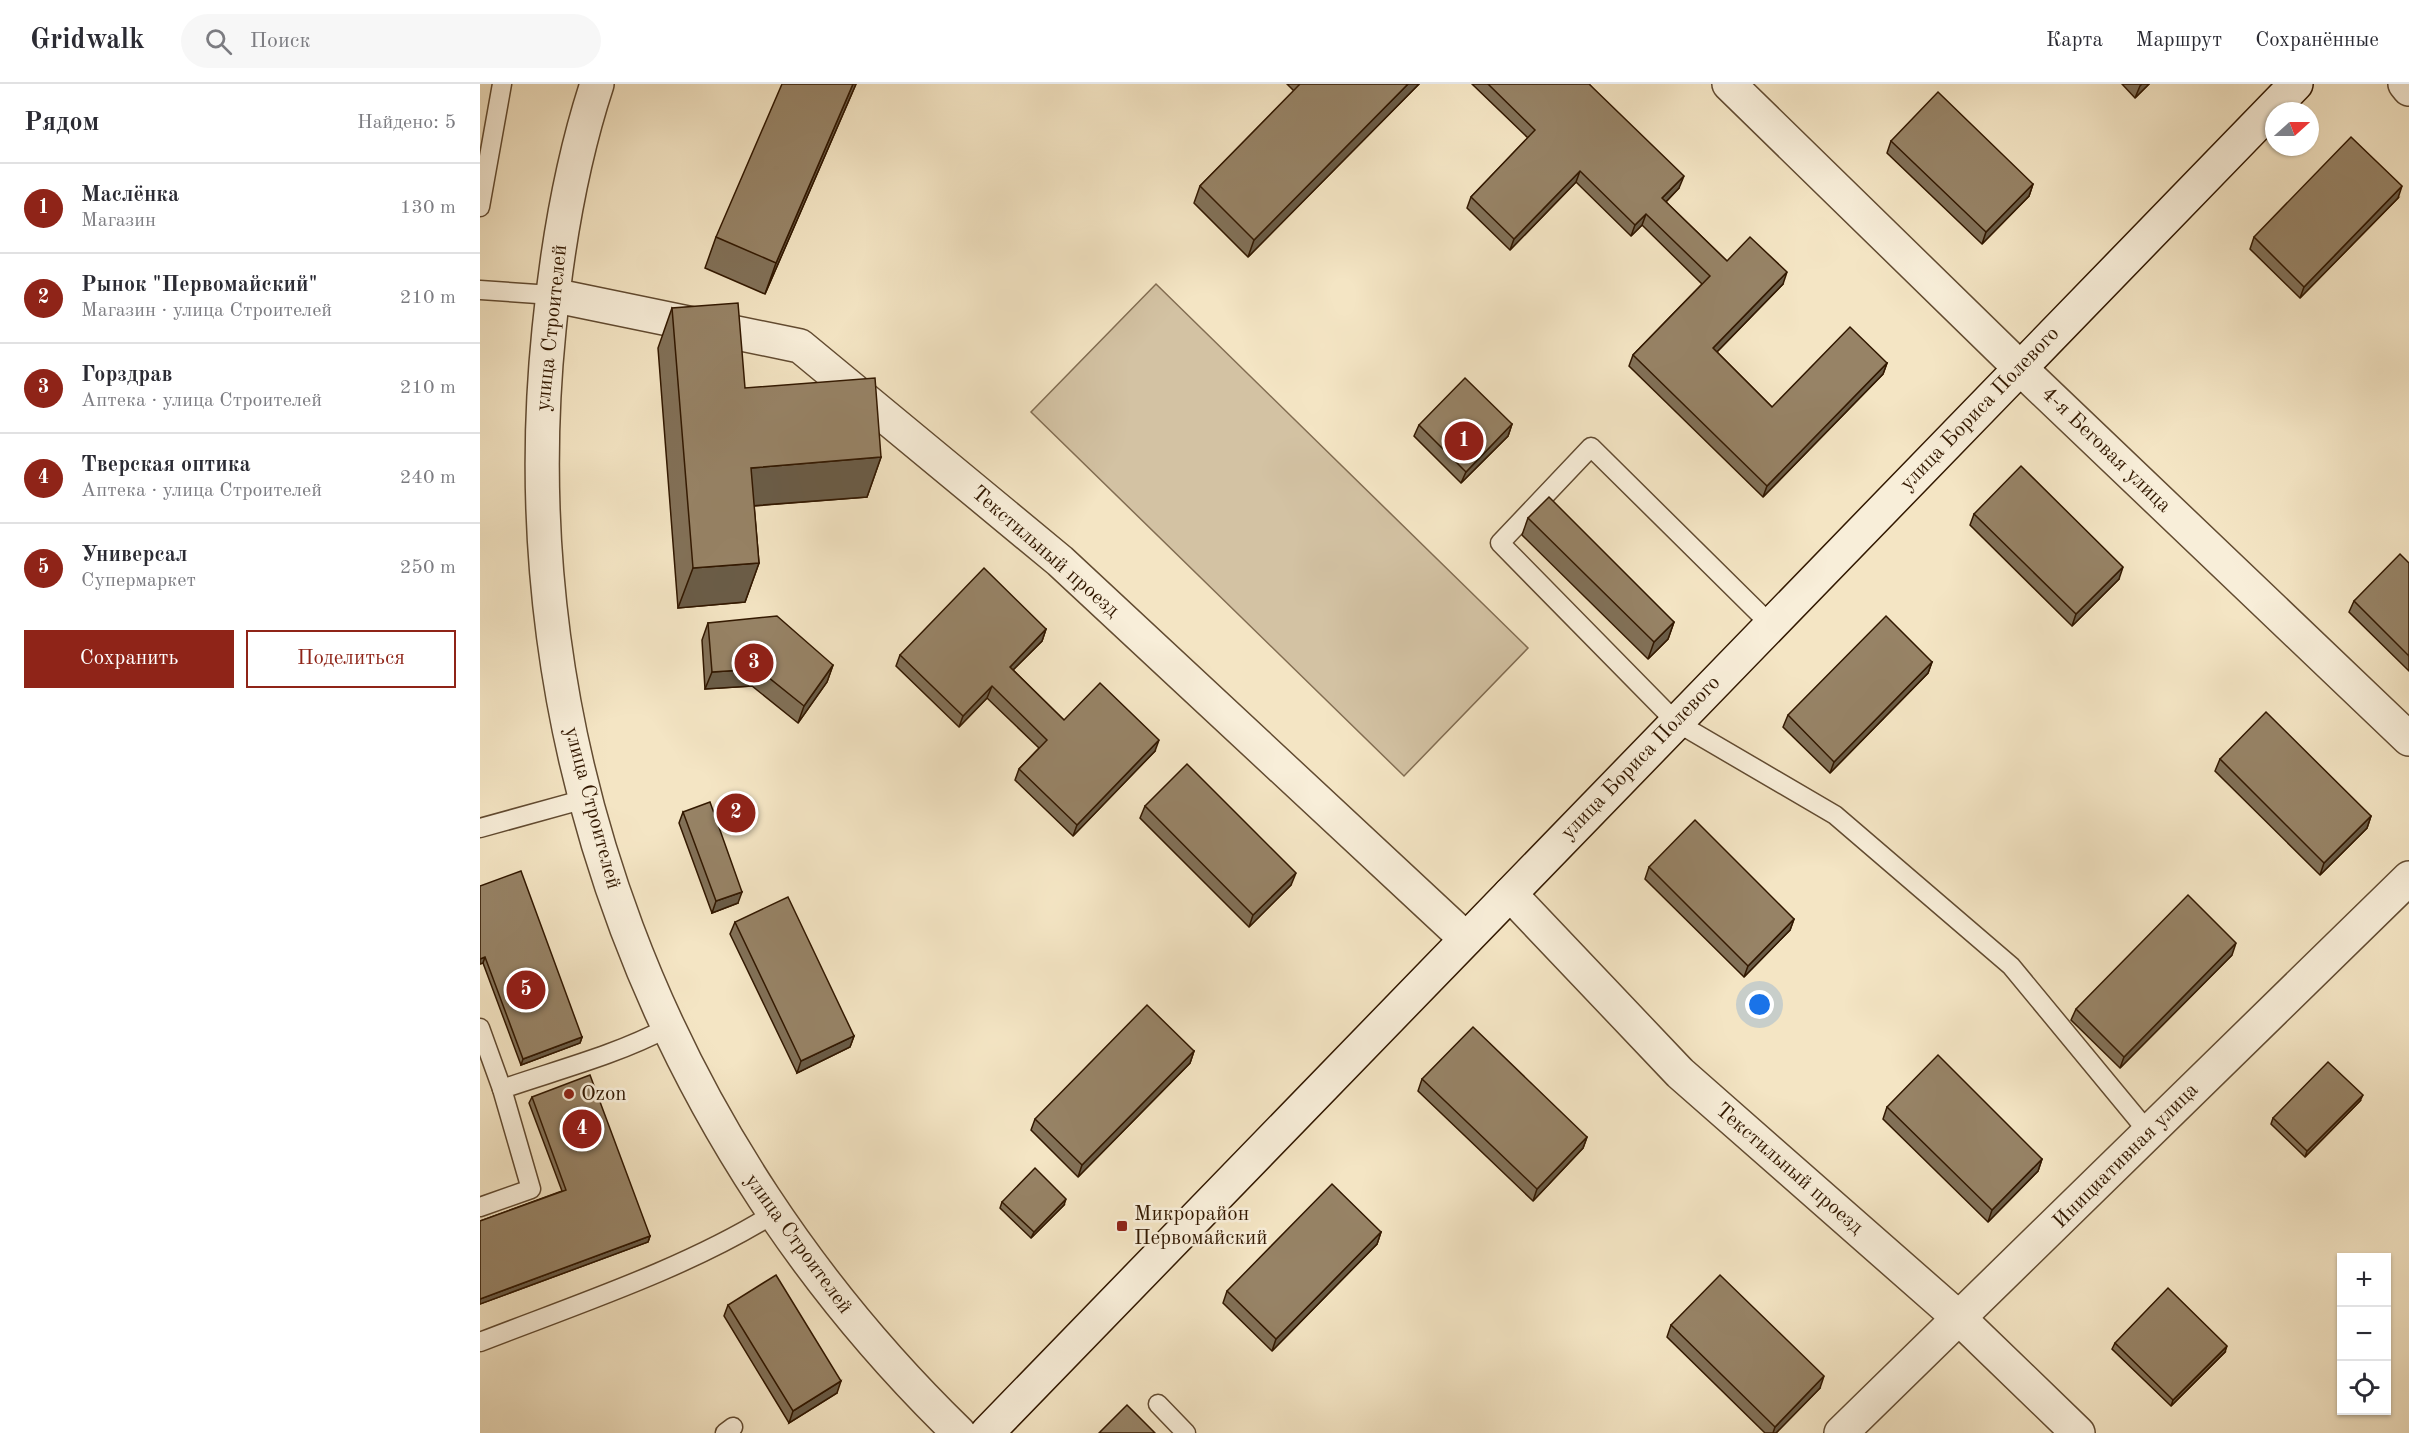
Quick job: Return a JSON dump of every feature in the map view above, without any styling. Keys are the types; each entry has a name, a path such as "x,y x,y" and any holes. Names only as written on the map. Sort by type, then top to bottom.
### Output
{"street":[{"name":"улица Строителей","path":"597,84 568,200 552,295 543,422 545,549 559,675 585,799 608,877 667,1028 734,1154 773,1214 861,1330 959,1433"},
{"name":"4-я Беговая улица","path":"1729,84 2020,368 2409,739"},
{"name":"улица Бориса Полевого","path":"987,1433 2296,84"},
{"path":"2405,84 2409,89"},
{"name":"Текстильный проезд","path":"552,295 800,346 1060,561 1466,939"},
{"name":"Инициативная улица","path":"1841,1433 2409,878"},
{"name":"Текстильный проезд","path":"1510,894 1680,1073 1960,1318 2078,1433"}],"lane":[{"path":"480,207 502,84"},
{"path":"480,290 552,295"},
{"path":"1771,625 1591,447 1500,543 1677,722 1835,815 2011,966 2149,1133"},
{"path":"480,828 585,799"},
{"path":"480,1028 502,1089 531,1188 480,1207"},
{"path":"502,1089 606,1054 649,1038 667,1028"},
{"path":"480,1342 654,1273 744,1232 773,1214"},
{"path":"1158,1404 1186,1433"}],"shaded area":[{"path":"1156,284 1528,648 1404,776 1031,412"}],"building":[{"path":"782,84 853,84 776,263 716,237"},
{"path":"1300,84 1408,84 1254,240 1200,186"},
{"path":"1488,84 1589,84 1684,176 1662,198 1727,261 1750,237 1787,272 1713,348 1772,407 1850,327 1887,363 1767,486 1633,355 1710,276 1646,214 1635,225 1580,171 1514,239 1471,197 1535,130"},
{"path":"1938,92 2033,184 1986,232 1891,141"},
{"path":"2351,137 2402,186 2304,287 2254,237"},
{"path":"738,303 745,388 875,378 881,457 751,468 759,563 693,568 672,308"},
{"path":"1465,378 1512,424 1466,472 1419,425"},
{"path":"2021,466 2123,567 2076,614 1974,514"},
{"path":"1549,497 1674,622 1654,642 1528,518"},
{"path":"2400,554 2409,563 2409,656 2354,601"},
{"path":"984,568 1046,629 1010,667 1064,720 1100,683 1159,740 1077,825 1019,769 1047,740 992,686 963,716 900,655"},
{"path":"777,616 833,665 804,706 758,669 712,672 708,623"},
{"path":"1886,616 1932,662 1834,762 1788,715"},
{"path":"2266,712 2371,816 2324,863 2220,759"},
{"path":"1187,764 1296,873 1253,915 1145,806"},
{"path":"710,802 742,892 716,901 683,812"},
{"path":"1695,820 1794,919 1748,966 1649,867"},
{"path":"521,871 582,1037 523,1059 485,957 480,959 480,886"},
{"path":"2188,895 2236,943 2124,1057 2076,1009"},
{"path":"788,897 854,1036 801,1061 735,922"},
{"path":"1147,1005 1194,1051 1082,1165 1035,1119"},
{"path":"1473,1027 1587,1137 1537,1189 1422,1079"},
{"path":"1938,1055 2042,1159 1992,1210 1887,1107"},
{"path":"2328,1062 2363,1095 2307,1151 2273,1118"},
{"path":"590,1075 650,1236 480,1299 480,1221 566,1190 532,1097"},
{"path":"1035,1168 1066,1199 1034,1232 1002,1202"},
{"path":"1332,1184 1381,1232 1276,1339 1227,1291"},
{"path":"776,1275 841,1381 793,1411 728,1305"},
{"path":"1720,1275 1824,1376 1775,1427 1671,1325"},
{"path":"2168,1288 2227,1346 2173,1400 2115,1343"},
{"path":"1127,1405 1155,1433 1099,1433"}],"place":[{"name":"Маслёнка","path":"1464,441"},
{"name":"Горздрав","path":"754,663"},
{"name":"Рынок \"Первомайский\"","path":"736,813"},
{"name":"Универсал","path":"526,990"},
{"name":"Ozon","path":"569,1094"},
{"name":"Тверская оптика","path":"582,1129"},
{"name":"Микрорайон Первомайский","path":"1122,1226"}]}
